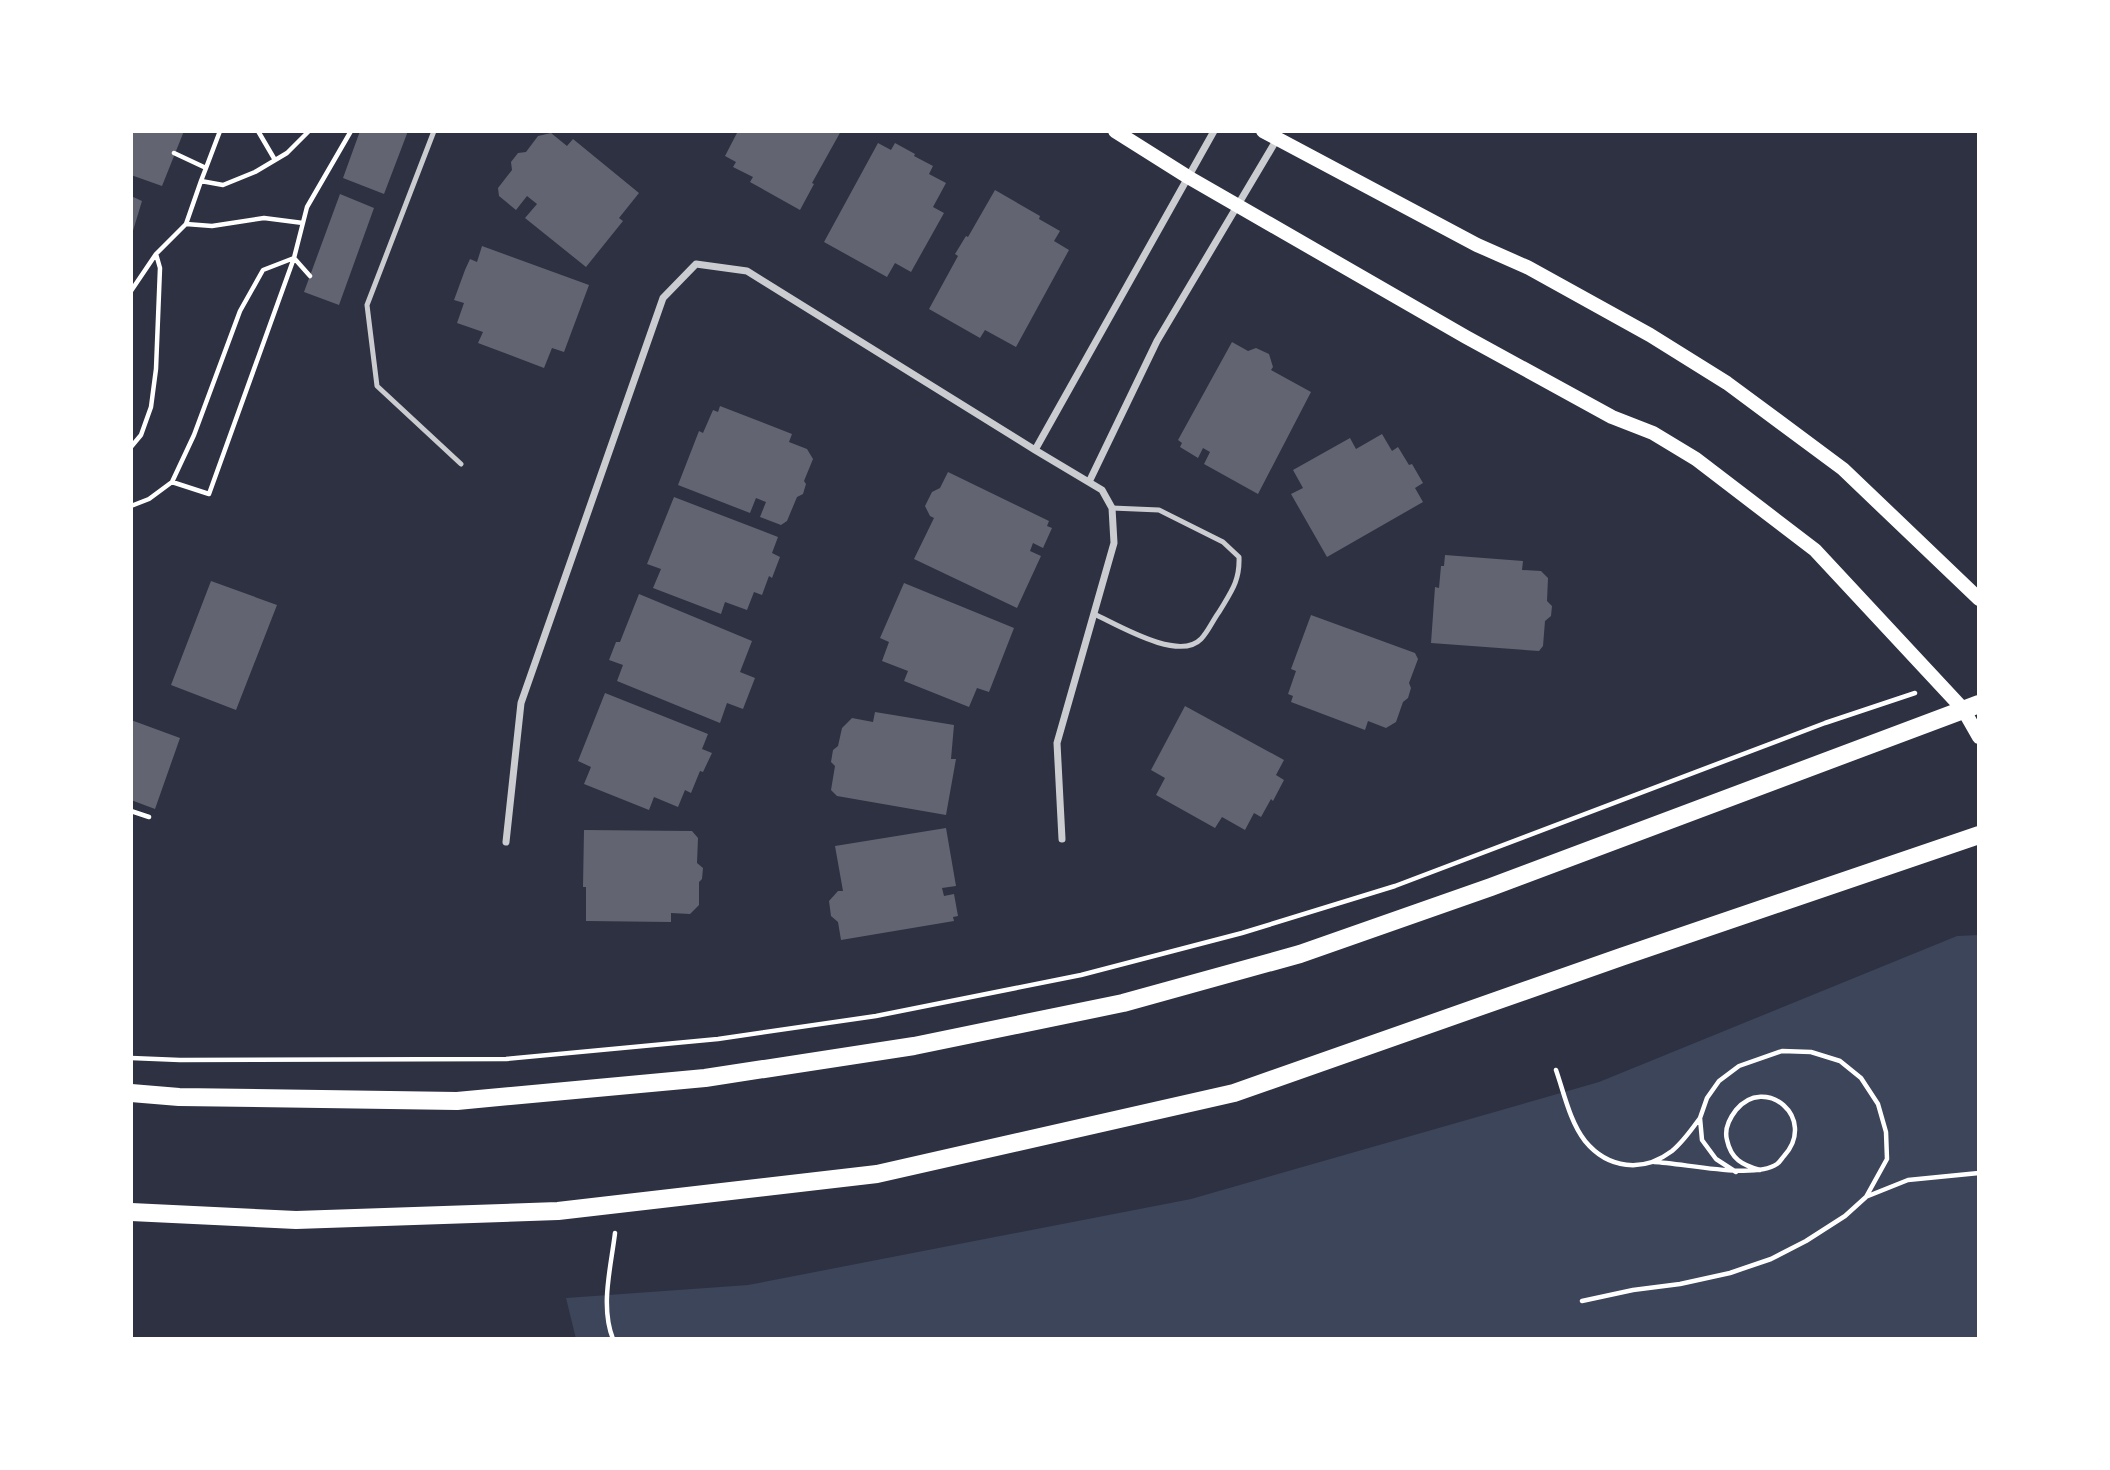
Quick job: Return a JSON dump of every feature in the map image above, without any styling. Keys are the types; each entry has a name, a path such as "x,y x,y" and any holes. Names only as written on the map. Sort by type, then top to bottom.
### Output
{"main road":[{"path":"1115,131 1188,177 1479,343 1612,417 1653,433 1696,459 1815,550 1940,684 1971,706 1979,737"},
{"path":"1264,131 1477,244 1527,267 1650,335 1727,383 1843,469 1979,599"},
{"path":"131,1093 179,1097 457,1101 705,1078 915,1046 1110,1006 1338,941 1504,883 1971,706"},
{"path":"131,1212 296,1220 558,1211 877,1174 1234,1093 1979,835"}],"street":[{"path":"1035,450 1214,131"},
{"path":"1089,482 1157,341 1277,139"},
{"path":"506,842 521,703 663,298 696,264 747,271 1102,490 1112,508 1114,543 1057,743 1062,839"}],"lane":[{"path":"434,131 368,305 377,386 461,464"},
{"path":"1094,614 1157,643 1181,648 1200,641 1231,593 1240,573 1239,557 1223,542 1159,510 1112,508"}],"path":[{"path":"131,291 156,254 186,224 220,131"},
{"path":"258,131 275,160"},
{"path":"201,181 223,185 255,172 287,153 309,131"},
{"path":"172,482 209,494 294,258 307,207 351,131"},
{"path":"174,153 206,168"},
{"path":"186,224 212,226 264,218 303,223"},
{"path":"131,447 134,440 141,435 151,407 156,369 160,268 156,254"},
{"path":"294,258 310,275"},
{"path":"131,506 149,499 172,482 194,435 240,311 263,270 294,258"},
{"path":"131,1058 506,1059 718,1039 876,1016 1081,975 1242,933 1395,886 1825,723 1940,684"},
{"path":"131,811 149,817"},
{"path":"1582,1301 1730,1273 1771,1259 1807,1241 1845,1216 1866,1197 1887,1158 1886,1132 1878,1104 1861,1078 1840,1061 1811,1052 1782,1051 1739,1066 1719,1082 1707,1098 1700,1118 1673,1150 1654,1162"},
{"path":"1556,1070 1572,1117 1584,1140 1601,1156 1616,1164 1636,1166 1654,1162 1677,1163 1736,1171 1759,1170 1777,1164 1792,1147 1797,1129 1791,1112 1777,1100 1760,1095 1742,1102 1729,1118 1726,1136 1730,1154 1744,1166 1759,1170"},
{"path":"1700,1118 1702,1140 1716,1159 1736,1171"},
{"path":"1866,1197 1908,1180 1979,1173"},
{"path":"613,1339 606,1307 618,1204"}],"shaded area":[{"path":"1979,935 1979,1339 576,1339 566,1298 748,1285 1191,1199 1599,1082 1957,936"}],"building":[{"path":"131,131 184,131 162,186 131,175"},
{"path":"360,131 408,131 384,194 343,178"},
{"path":"738,131 841,131 800,210 750,182 753,177 733,167 736,162 725,156"},
{"path":"551,133 567,146 573,139 639,193 619,218 623,221 586,267 525,218 537,204 527,196 516,210 499,196 498,188 512,170 511,162 518,153 526,152 538,136"},
{"path":"878,143 891,150 895,143 915,154 914,156 933,166 929,174 946,183 933,207 944,213 911,272 895,263 887,277 824,242"},
{"path":"995,190 1060,231 1054,241 1069,250 1016,347 985,330 980,338 929,309 958,256 955,254"},
{"path":"340,194 374,208 339,305 304,292"},
{"path":"131,196 142,201 132,234 131,234"},
{"path":"482,246 589,285 564,352 552,348 544,368 478,343 483,332 457,323 464,303 454,300 470,259 477,262"},
{"path":"1232,342 1248,351 1256,348 1269,354 1273,367 1271,370 1311,392 1258,494 1204,464 1210,452 1203,448 1198,458 1180,447 1182,443 1178,440"},
{"path":"720,406 792,434 789,442 807,449 813,459 804,481 806,484 803,494 797,497 787,521 781,525 760,517 766,502 756,498 750,513 678,485 699,431 703,433 713,410 718,412"},
{"path":"1382,434 1392,451 1398,447 1409,465 1412,464 1423,483 1415,488 1423,502 1327,557 1291,494 1303,488 1293,470 1350,438 1356,449"},
{"path":"948,472 1049,521 1047,526 1052,528 1043,548 1033,543 1030,551 1041,556 1017,608 914,559 934,518 925,506 932,492 940,488"},
{"path":"674,497 778,537 772,553 780,557 772,578 769,576 762,595 754,592 747,610 725,602 721,614 653,588 661,569 647,564"},
{"path":"1445,555 1523,561 1522,570 1541,571 1548,578 1547,601 1552,606 1551,616 1545,621 1543,646 1539,651 1431,643 1435,587 1439,588"},
{"path":"211,581 277,605 236,710 171,685"},
{"path":"904,583 1014,628 989,692 977,688 969,707 904,681 908,671 882,661 889,642 880,638"},
{"path":"639,594 752,641 740,672 755,678 743,709 727,703 720,723 617,681 623,665 609,660 616,642 620,642"},
{"path":"1311,615 1415,653 1418,659 1409,683 1411,688 1396,722 1386,728 1368,721 1365,730 1291,702 1293,696 1288,694 1296,671 1291,669"},
{"path":"605,693 708,734 702,749 712,753 703,772 700,771 691,793 685,790 678,807 654,797 649,810 584,784 591,767 578,761"},
{"path":"1185,706 1284,760 1276,775 1284,780 1273,801 1271,799 1261,817 1254,813 1245,830 1222,817 1215,828 1156,795 1165,778 1151,770"},
{"path":"875,712 954,725 951,759 956,759 946,815 837,796 831,790 835,766 831,762 833,750 838,746 842,728 852,718 873,722"},
{"path":"131,720 180,738 155,809 131,800"},
{"path":"946,828 956,886 942,888 944,896 954,894 958,916 953,917 954,921 841,940 838,922 831,916 829,901 838,891 843,891 835,846"},
{"path":"584,830 692,831 698,838 697,863 703,868 699,882 699,905 690,914 671,913 671,922 586,921 586,887 583,887"}]}
